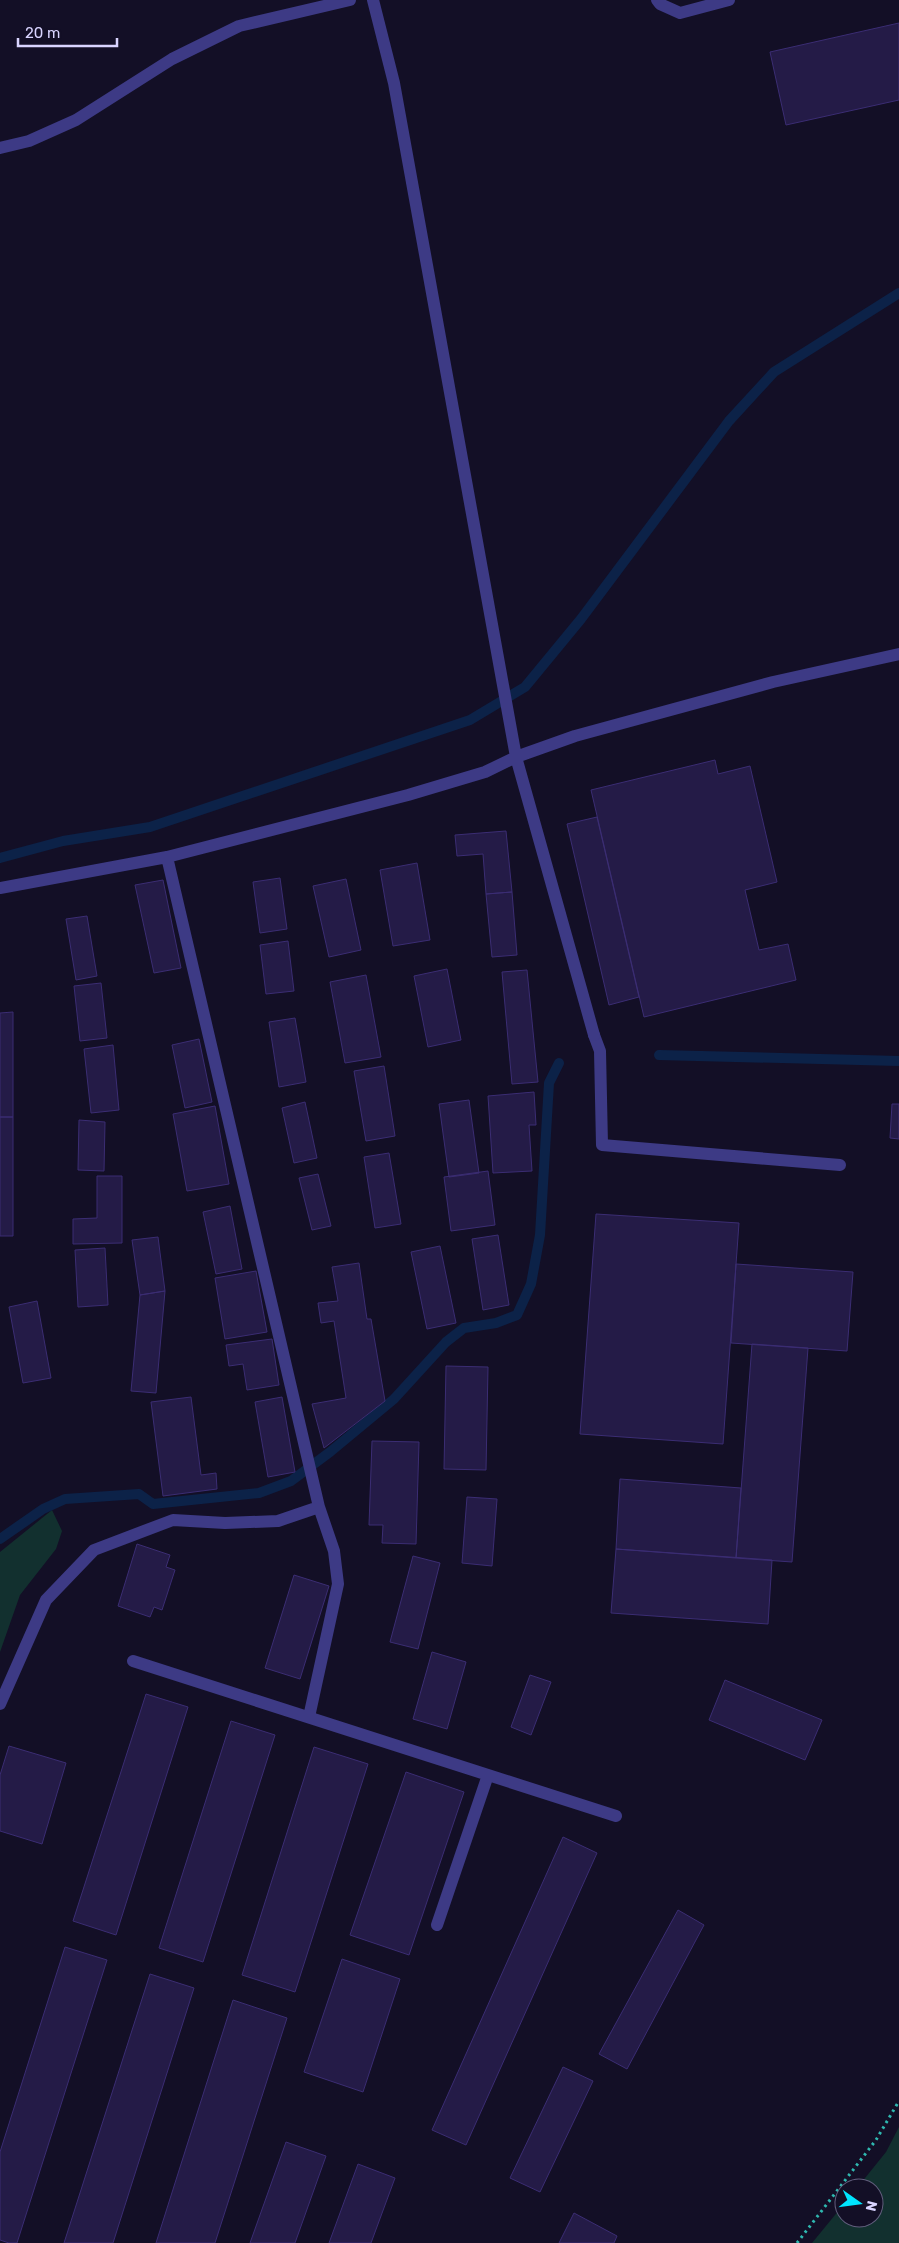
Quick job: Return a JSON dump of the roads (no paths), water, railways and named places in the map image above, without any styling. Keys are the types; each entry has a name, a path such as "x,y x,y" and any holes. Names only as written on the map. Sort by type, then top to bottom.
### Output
{"street":[{"path":"0,148 29,141 76,120 172,59 239,26 350,0"},
{"path":"373,0 394,82 516,758 600,1051 602,1145 840,1165"},
{"path":"657,0 660,4 680,13 729,0"},
{"path":"0,888 167,857 408,795 484,772 575,736 773,682 899,654"},
{"path":"167,857 319,1507 334,1551 338,1584 309,1717"},
{"path":"0,1704 46,1600 94,1550 173,1520 225,1523 278,1521 319,1507"},
{"path":"133,1661 616,1816"},
{"path":"437,1925 488,1775"}],"waterway":[{"path":"0,858 63,841 150,827 470,720 525,687 581,619 729,421 774,372 899,293"},
{"path":"659,1055 899,1061"},
{"path":"0,1539 43,1509 65,1499 139,1494 153,1504 259,1493 291,1481 330,1452 394,1399 446,1342 464,1328 496,1323 517,1315 531,1284 540,1235 549,1083 559,1063"}]}
